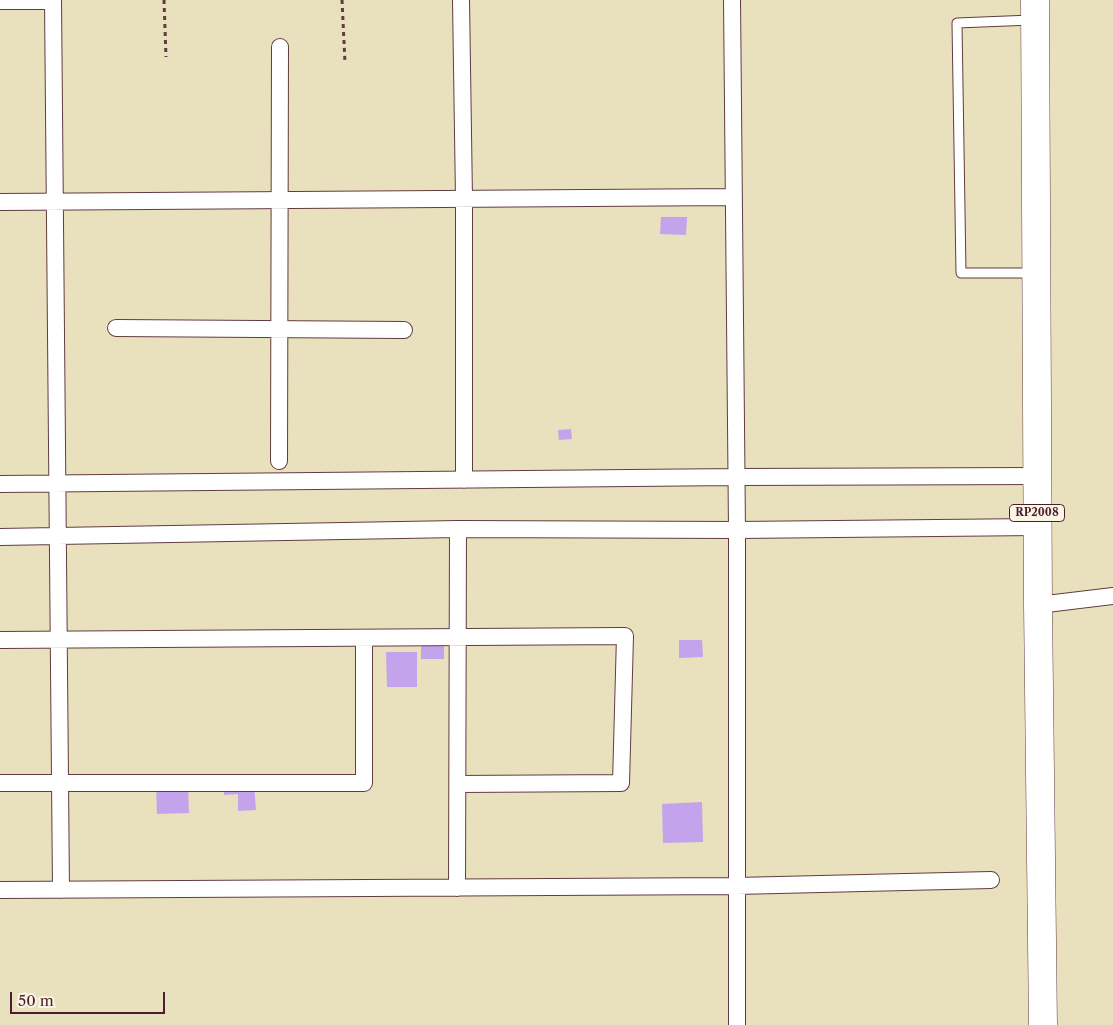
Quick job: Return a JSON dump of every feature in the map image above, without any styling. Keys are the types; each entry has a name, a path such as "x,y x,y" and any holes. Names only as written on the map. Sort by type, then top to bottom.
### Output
{"highway":[{"name":"RP2008","path":"1035,10 1037,527 1043,1025"}],"street":[{"path":"461,0 464,199 464,480"},
{"path":"732,0 737,530 737,1025"},
{"path":"0,1 53,1 61,890"},
{"path":"279,461 280,47"},
{"path":"0,202 734,197"},
{"path":"116,328 404,330"},
{"path":"0,484 1037,476"},
{"path":"0,537 458,529 737,530 1037,527"},
{"path":"457,888 458,529"},
{"path":"1038,605 1113,596"},
{"path":"0,640 624,636 621,783 458,784"},
{"path":"0,783 364,783 364,638"},
{"path":"0,890 736,886 991,880"}],"lane":[{"path":"1035,10 957,23 961,273 1036,273"}],"path":[{"path":"164,0 166,57"},
{"path":"342,0 345,63"}],"building":[{"path":"661,217 687,217 686,235 660,234"},
{"path":"571,429 572,439 559,440 558,430"},
{"path":"679,640 702,640 703,657 679,658"},
{"path":"444,642 444,659 421,659 421,643"},
{"path":"386,652 417,652 417,687 387,687"},
{"path":"188,783 189,813 157,814 156,784"},
{"path":"254,784 256,810 238,811 238,794 224,795 223,785"},
{"path":"702,802 703,842 663,843 662,804"}]}
